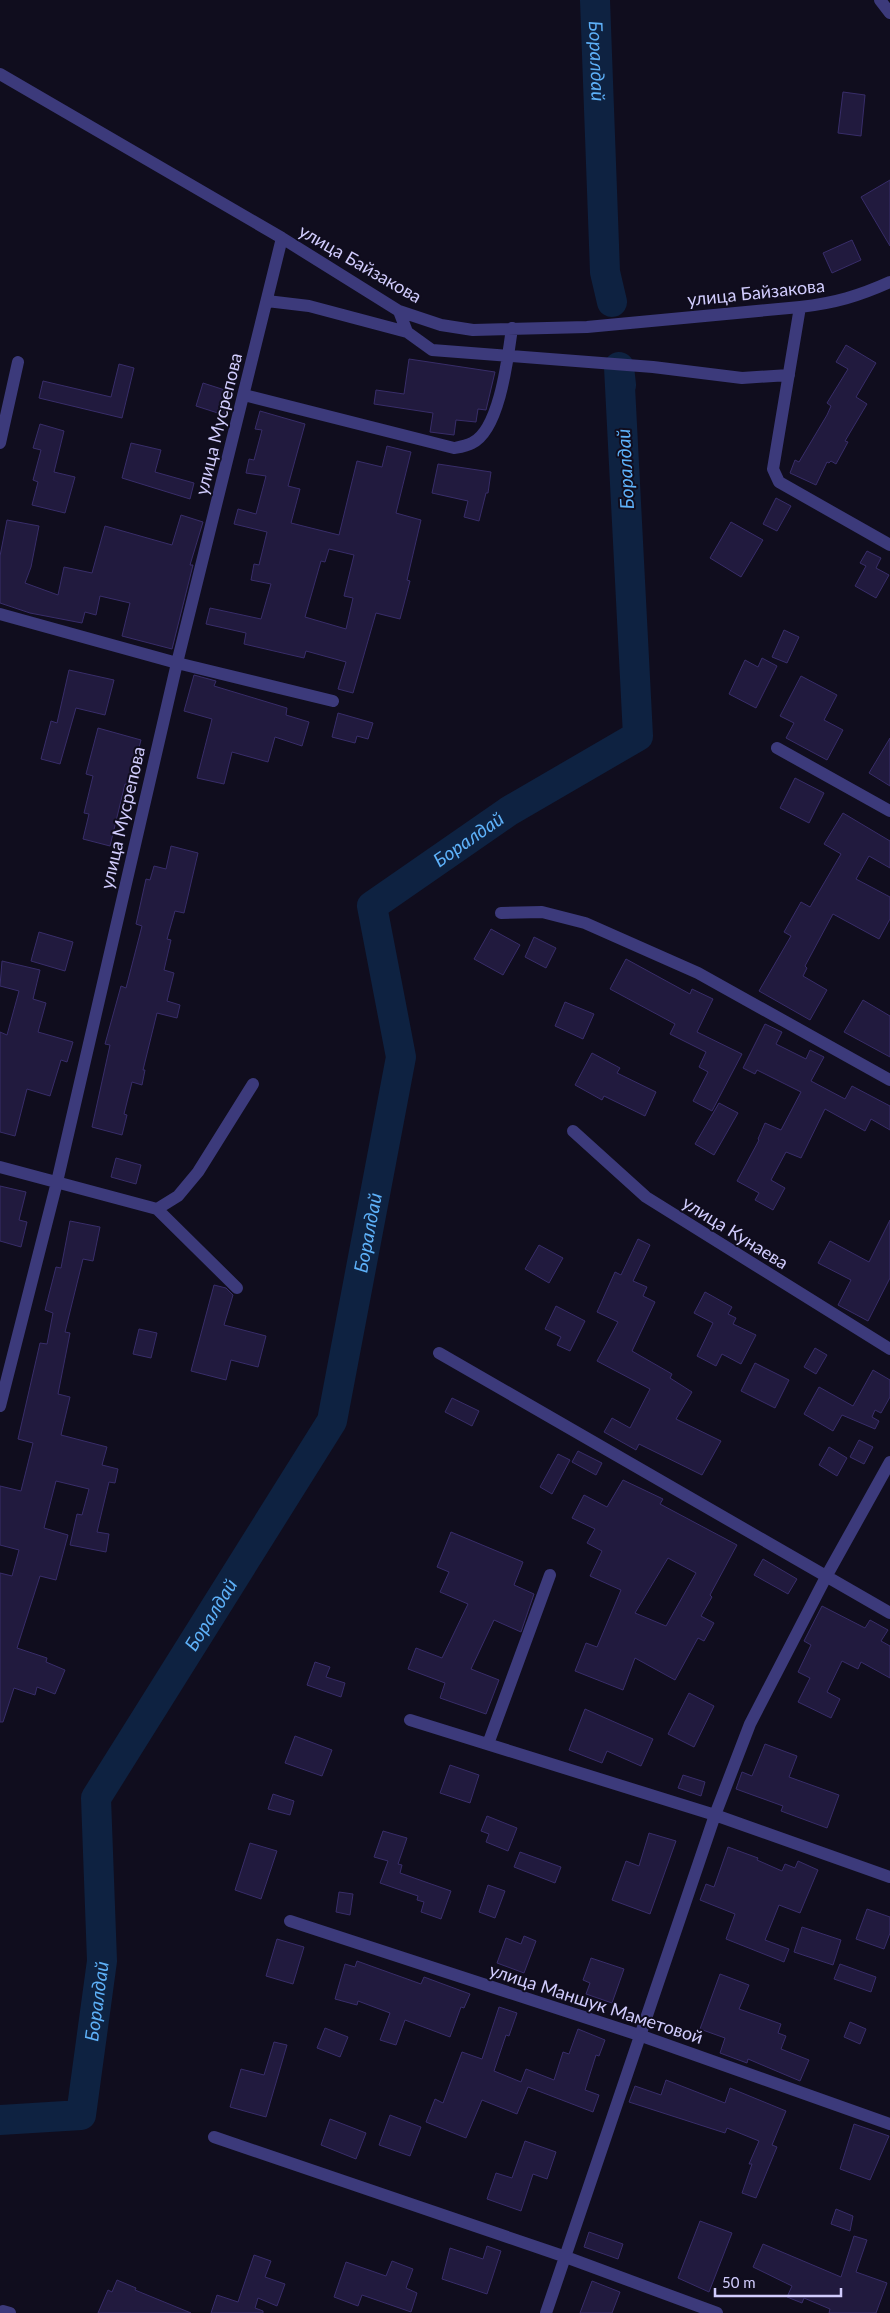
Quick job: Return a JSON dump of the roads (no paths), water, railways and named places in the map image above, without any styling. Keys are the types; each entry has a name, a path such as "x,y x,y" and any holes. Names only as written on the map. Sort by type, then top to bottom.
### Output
{"street":[{"path":"880,0 890,13"},
{"name":"улица Байзакова","path":"0,74 65,110 282,238 399,311 441,325 473,330 587,327 800,307 828,304 859,296 890,282"},
{"name":"улица Мусрепова","path":"0,1406 57,1182 177,663 282,238"},
{"path":"267,301 309,306 407,332 432,350 654,367 742,378 789,375"},
{"path":"800,307 772,469 779,482 890,545"},
{"path":"399,311 407,332"},
{"path":"244,395 454,448 474,443 492,421 508,356 512,328"},
{"path":"0,444 18,362"},
{"path":"0,614 177,663 332,701"},
{"path":"777,748 890,811"},
{"path":"501,914 542,912 584,923 698,973 890,1080"},
{"path":"157,1209 178,1196 198,1172 253,1084"},
{"name":"улица Кунаева","path":"573,1131 646,1197 890,1349"},
{"path":"0,1167 157,1209 237,1288"},
{"path":"439,1353 890,1613"},
{"path":"546,2313 563,2256 715,1815 750,1724 827,1575 890,1462"},
{"path":"488,1744 550,1576"},
{"path":"410,1720 715,1815 890,1878"},
{"name":"улица Маншук Маметовой","path":"290,1921 639,2035 890,2124"},
{"path":"214,2137 563,2256 716,2313"}],"waterway":[{"name":"Боралдай","path":"595,0 605,272 612,302"},
{"name":"Боралдай","path":"0,2120 81,2115 102,1961 96,1798 332,1421 401,1057 372,906 509,811 638,736 619,367 621,385"}]}
